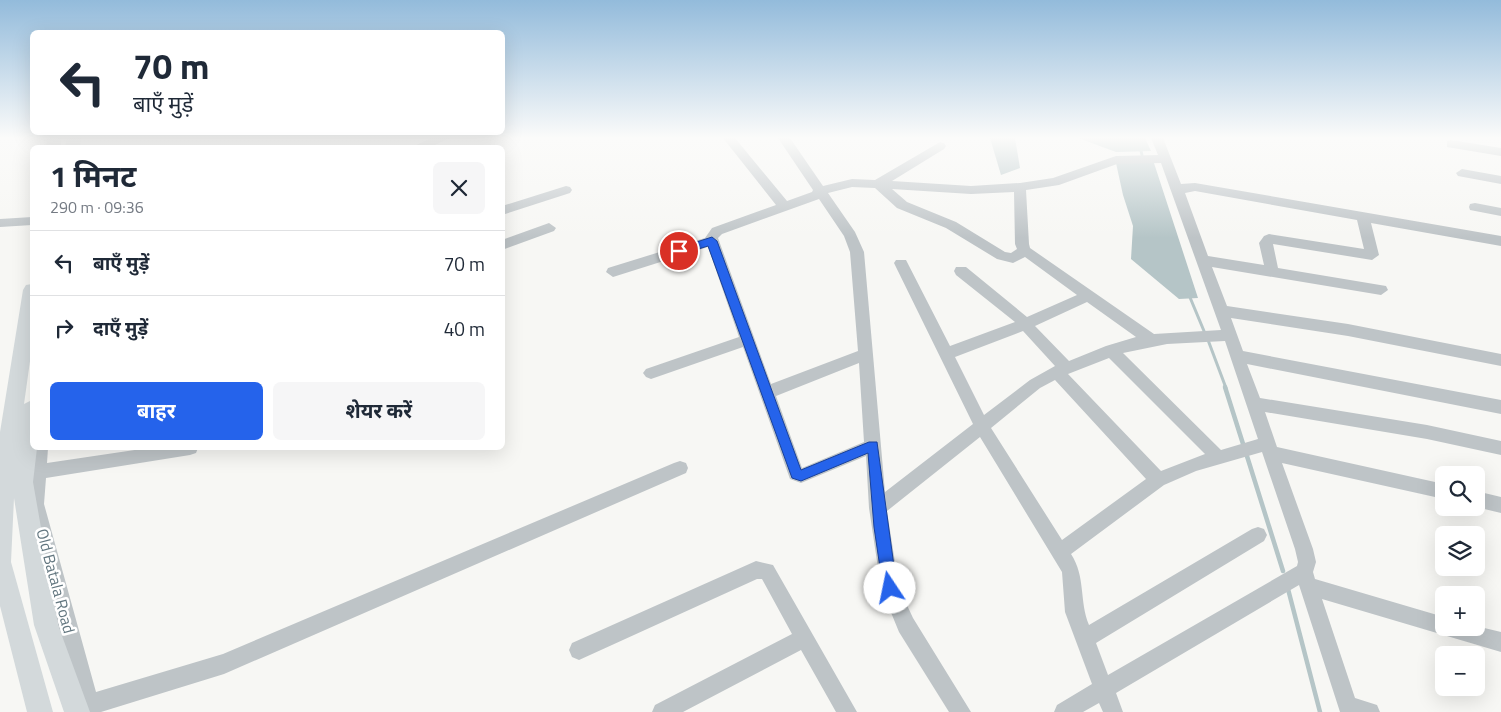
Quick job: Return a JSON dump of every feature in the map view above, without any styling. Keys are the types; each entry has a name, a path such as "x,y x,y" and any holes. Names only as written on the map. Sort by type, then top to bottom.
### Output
{"main road":[{"path":"30,303 5,464 0,562 40,712"},
{"path":"30,423 22,482 46,625 86,710"}],"street":[{"path":"756,171 785,207"},
{"path":"805,171 850,235 857,252 878,508 890,588 897,608 961,712"},
{"path":"878,184 899,171"},
{"path":"873,446 801,476 796,474 711,237 716,231 844,184 878,184 971,190 1020,187 1055,182 1085,171"},
{"path":"1170,171 1238,356 1304,549 1307,562 1306,579 1349,709 1370,712"},
{"path":"1462,173 1501,180"},
{"path":"878,184 902,205 951,225 1002,256 1012,258 1025,251"},
{"path":"1020,187 1022,244 1025,251 1151,340"},
{"path":"1178,192 1182,188 1195,187 1501,241"},
{"path":"505,210 566,190"},
{"path":"1475,207 1501,212"},
{"path":"1272,272 1266,242 1269,239 1372,255 1363,216"},
{"path":"0,223 30,221"},
{"path":"505,244 549,228"},
{"path":"613,272 712,241"},
{"path":"1202,260 1380,290"},
{"path":"901,264 982,427 1072,572 1072,604 1112,712"},
{"path":"961,271 1015,313 1061,370 1158,480"},
{"path":"946,354 1025,324 1088,296"},
{"path":"1222,311 1348,330 1501,360"},
{"path":"878,508 1035,384 1061,370 1111,350 1151,340 1230,335"},
{"path":"651,373 747,340"},
{"path":"1111,350 1218,458"},
{"path":"766,393 866,354"},
{"path":"1238,356 1415,388 1501,407"},
{"path":"1254,404 1408,428 1501,448"},
{"path":"1060,552 1158,480 1218,458 1269,448 1435,490"},
{"name":"Old Batala Road","path":"40,450 35,504 86,710"},
{"path":"37,472 177,450"},
{"path":"86,710 224,664 680,468"},
{"path":"1485,501 1501,505"},
{"path":"1084,639 1258,535"},
{"path":"579,650 756,570 762,569 767,572 846,712"},
{"path":"1064,712 1104,687 1306,579 1435,623"},
{"path":"1474,636 1500,645"},
{"path":"662,712 804,638"}],"shaded area":[{"path":"1000,171 1011,171 1001,175"},
{"path":"1118,171 1157,171 1198,298 1179,299 1131,259 1133,226"}],"waterway":[{"path":"1189,295 1204,331"},
{"path":"1208,340 1226,388"},
{"path":"1225,387 1244,447"},
{"path":"1246,453 1283,571"},
{"path":"1288,589 1320,712"}],"route":[{"path":"679,251 712,241 796,474 801,476 873,446 880,527 890,588"}]}
